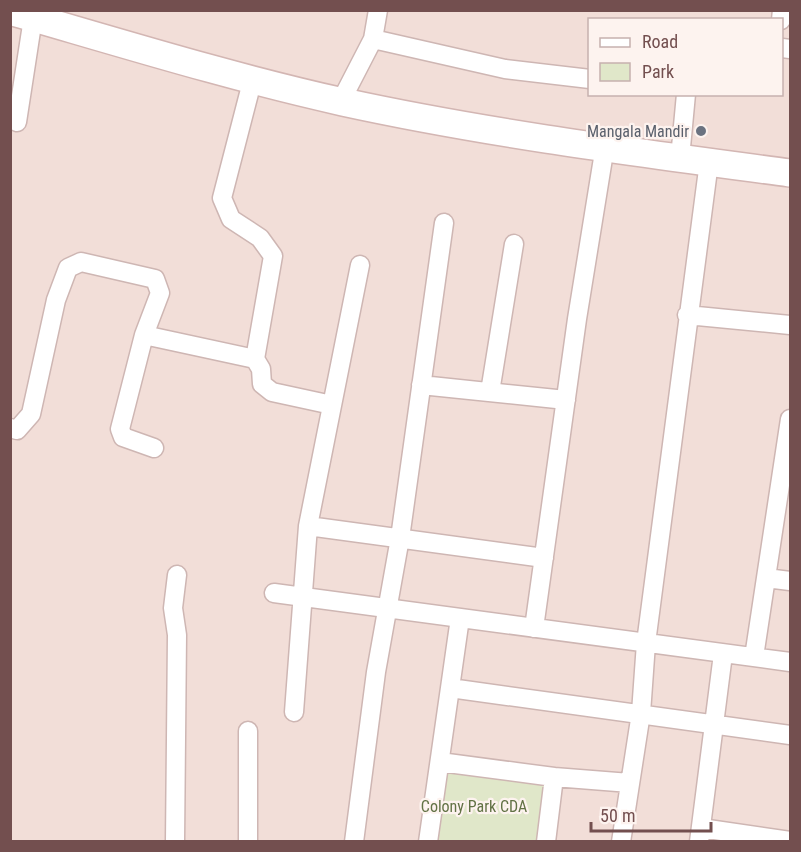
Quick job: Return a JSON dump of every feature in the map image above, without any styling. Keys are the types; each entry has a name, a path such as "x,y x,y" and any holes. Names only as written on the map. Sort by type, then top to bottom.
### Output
{"street":[{"path":"341,101 373,39 378,10"},
{"path":"17,122 22,15 341,101 430,119 790,173"},
{"path":"373,39 505,69 588,79"},
{"path":"253,78 222,198 231,219 260,238 273,256 255,359 261,369 262,384 272,392 332,405"},
{"path":"680,158 686,96"},
{"path":"534,628 605,146"},
{"path":"621,842 640,713 646,643 687,315 709,162"},
{"path":"357,841 376,672 398,538 400,538 444,223"},
{"path":"490,392 514,244"},
{"path":"10,428 17,430 31,414 56,300 68,268 81,262 155,279 160,293 144,335 120,429 123,437 154,448"},
{"path":"294,712 308,526 360,266"},
{"path":"687,315 790,325"},
{"path":"144,335 255,359"},
{"path":"421,385 566,400"},
{"path":"754,657 766,578 785,495 790,419"},
{"path":"308,526 544,558"},
{"path":"175,842 177,635 173,608 177,576"},
{"path":"766,578 790,581"},
{"path":"274,593 790,662"},
{"path":"428,842 460,618"},
{"path":"723,654 700,835 790,840"},
{"path":"450,688 790,735"},
{"path":"248,731 248,842"},
{"path":"440,762 554,777 630,783"},
{"path":"546,842 554,777"}],"shaded area":[{"path":"11,11 790,11 790,841 11,841"}],"green space":[{"name":"Colony Park CDA","path":"439,768 546,776 538,841 437,842"}],"place":[{"name":"Mangala Mandir","path":"701,131"}]}
